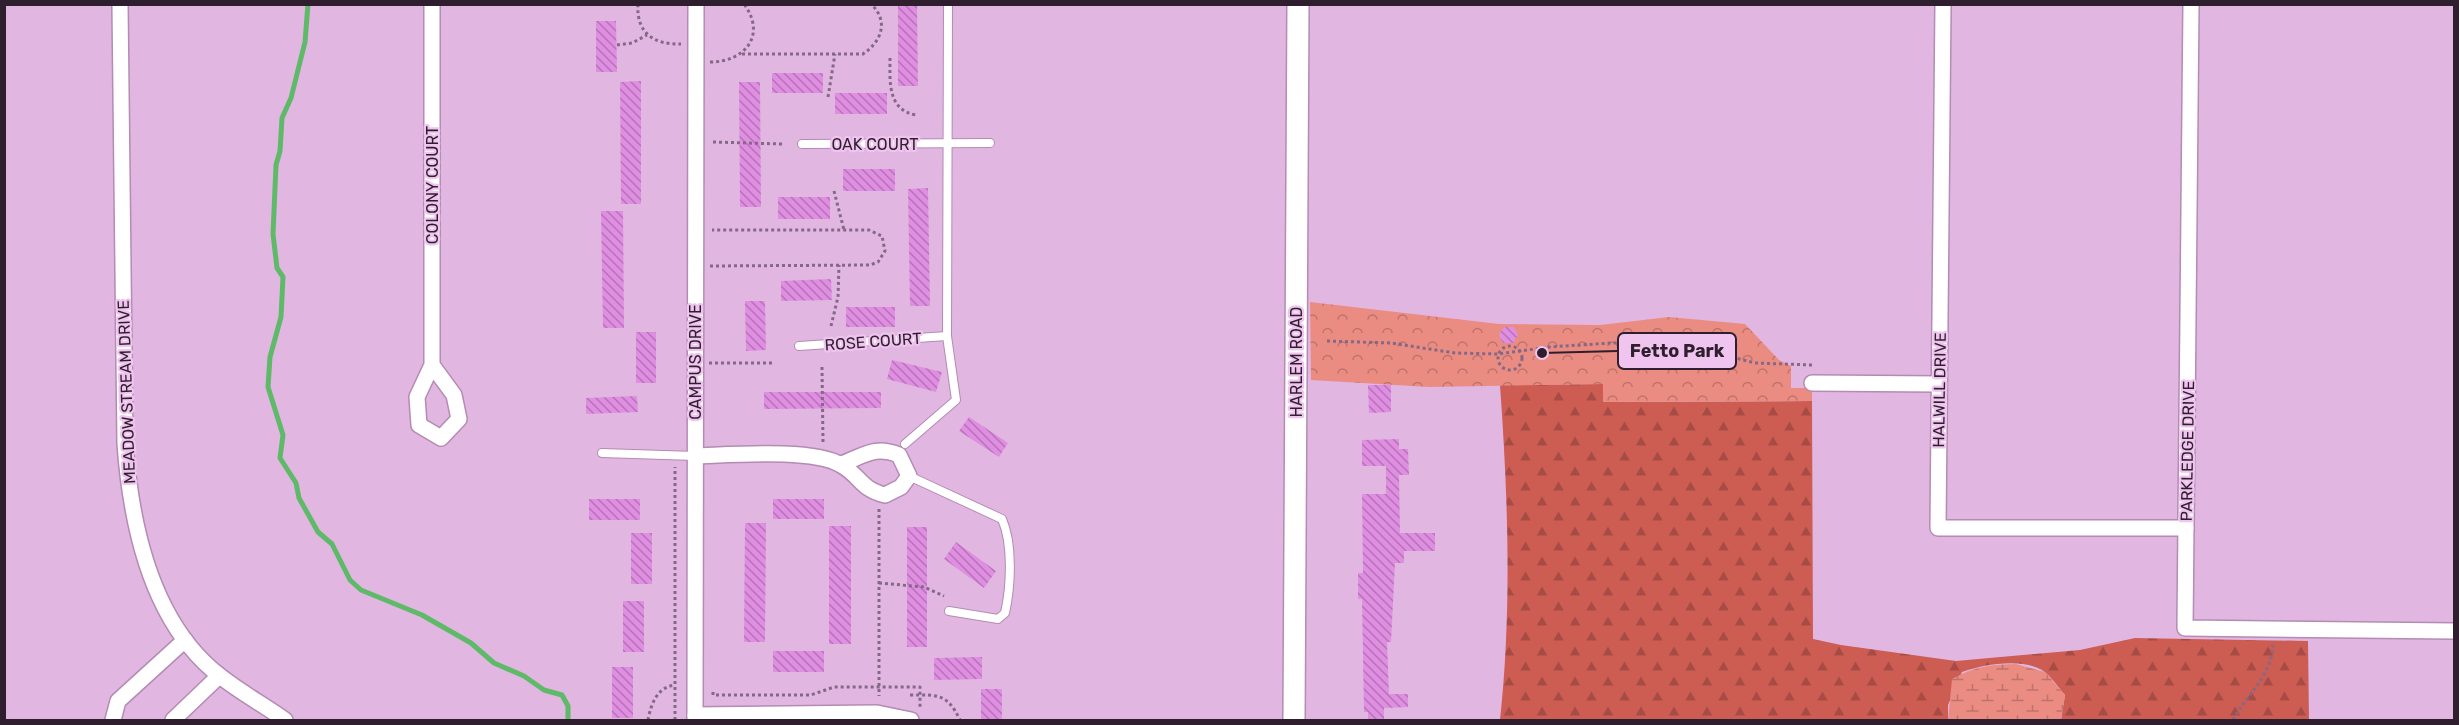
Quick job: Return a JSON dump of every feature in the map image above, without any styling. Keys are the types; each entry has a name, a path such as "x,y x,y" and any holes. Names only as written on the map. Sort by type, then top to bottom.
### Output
{"main road":[{"name":"HARLEM ROAD","path":"1294,720 1298,4"}],"street":[{"name":"MEADOW STREAM DRIVE","path":"120,4 125,421 128,487 144,557 184,640 219,676 285,720"},
{"name":"COLONY COURT","path":"432,4 432,365"},
{"name":"CAMPUS DRIVE","path":"695,718 696,4"},
{"name":"HALWILL DRIVE","path":"1943,4 1938,528 2186,528"},
{"name":"PARKLEDGE DRIVE","path":"2191,4 2185,628 2454,631"},
{"path":"1812,383 1939,384"},
{"path":"695,456 804,455 841,464 869,492 885,495 901,487 909,476 899,455 885,449 873,451 841,464"},
{"path":"113,720 118,701 184,640"},
{"path":"173,720 219,676"},
{"path":"695,718 877,713 915,715"},
{"path":"808,714 830,720"}],"lane":[{"path":"905,444 956,400 947,336 948,4"},
{"name":"OAK COURT","path":"801,144 990,142"},
{"name":"ROSE COURT","path":"799,346 947,336"},
{"path":"602,453 695,456"},
{"path":"909,476 1002,519 1008,531 1008,599 1005,613 998,619 949,611"}],"path":[{"path":"638,4 638,21 647,35 663,43 681,44"},
{"path":"742,54 754,32 754,22 744,4"},
{"path":"708,62 724,62 742,54 863,54 878,40 882,30 882,19 871,4"},
{"path":"617,45 632,43 647,35"},
{"path":"828,97 835,54"},
{"path":"890,58 890,90 895,102 899,108 916,115"},
{"path":"713,142 782,144"},
{"path":"834,191 844,230"},
{"path":"707,230 876,232 882,236 885,251 878,262 870,265 707,266"},
{"path":"831,326 838,297 839,265"},
{"path":"1327,341 1391,343 1455,353 1498,354 1611,343 1678,343 1755,363 1812,364"},
{"path":"1510,345 1520,351 1521,363 1512,370 1500,366 1498,354 1502,348 1510,345"},
{"path":"708,363 772,363"},
{"path":"822,367 822,447"},
{"path":"675,467 675,720"},
{"path":"879,509 879,696"},
{"path":"879,582 924,587 944,596"},
{"path":"2233,720 2259,686 2272,659 2274,628"},
{"path":"713,683 713,695 811,695 834,687 920,687 915,715"},
{"path":"648,720 655,698 662,689 681,684"},
{"path":"909,695 934,695 948,700 960,720"}],"green space":[{"path":"1310,302 1499,324 1600,325 1669,317 1745,324 1779,360 1791,366 1791,388 1812,388 1812,401 1603,402 1603,384 1429,387 1311,380"},
{"path":"1603,384 1604,402 1812,401 1813,639 1956,661 2080,650 2135,638 2308,641 2309,720 2061,720 2065,695 2042,670 2013,663 1991,665 1962,672 1948,705 1948,720 1500,720 1506,637 1508,553 1500,385"},
{"path":"2016,664 2045,672 2065,695 2061,720 1948,720 1952,679 1983,667"}],"building":[{"path":"898,4 917,4 918,86 898,86"},
{"path":"596,21 616,21 617,72 596,72"},
{"path":"772,73 823,73 823,93 772,93"},
{"path":"641,81 641,204 621,204 620,82"},
{"path":"739,82 760,82 761,207 740,207"},
{"path":"835,93 887,93 887,114 835,114"},
{"path":"843,169 895,169 895,191 843,191"},
{"path":"928,188 930,306 910,306 908,189"},
{"path":"778,197 830,197 830,219 778,219"},
{"path":"601,211 623,211 624,328 603,328"},
{"path":"831,279 832,300 781,301 781,281"},
{"path":"745,301 765,301 766,350 746,351"},
{"path":"846,307 895,307 895,327 846,327"},
{"path":"1504,327 1514,327 1518,335 1513,343 1503,343 1499,335"},
{"path":"636,332 656,332 656,383 636,383"},
{"path":"892,360 942,372 936,392 887,379"},
{"path":"1368,385 1391,385 1391,412 1369,413"},
{"path":"764,392 881,392 881,408 764,409"},
{"path":"637,396 638,412 586,414 586,398"},
{"path":"969,417 1008,443 999,457 959,431"},
{"path":"1399,439 1399,449 1408,449 1409,475 1399,475 1400,533 1435,533 1435,551 1404,551 1404,563 1395,563 1391,642 1387,642 1389,694 1408,694 1408,707 1384,708 1384,720 1368,720 1368,712 1364,712 1362,599 1358,599 1358,573 1363,573 1362,494 1386,494 1386,466 1362,466 1362,440"},
{"path":"589,499 640,499 640,520 589,520"},
{"path":"773,499 824,499 824,519 773,519"},
{"path":"745,523 766,523 765,642 744,642"},
{"path":"829,526 851,526 851,644 829,644"},
{"path":"907,527 927,527 927,647 907,647"},
{"path":"631,533 652,533 652,584 631,584"},
{"path":"956,542 996,571 984,588 944,559"},
{"path":"623,601 644,601 644,652 623,652"},
{"path":"773,651 824,651 824,672 773,672"},
{"path":"982,657 982,679 934,680 934,658"},
{"path":"612,667 633,667 633,718 612,718"},
{"path":"981,689 1002,689 1002,720 981,720"}],"waterway":[{"path":"308,4 305,42 291,98 282,118 280,151 276,165 273,234 277,268 283,277 281,317 270,357 268,387 283,435 280,458 296,483 299,498 318,532 332,544 350,580 361,590 422,615 471,643 494,663 524,676 544,690 562,695 568,706 568,720"}],"place":[{"name":"Fetto Park","path":"1542,353"}]}
